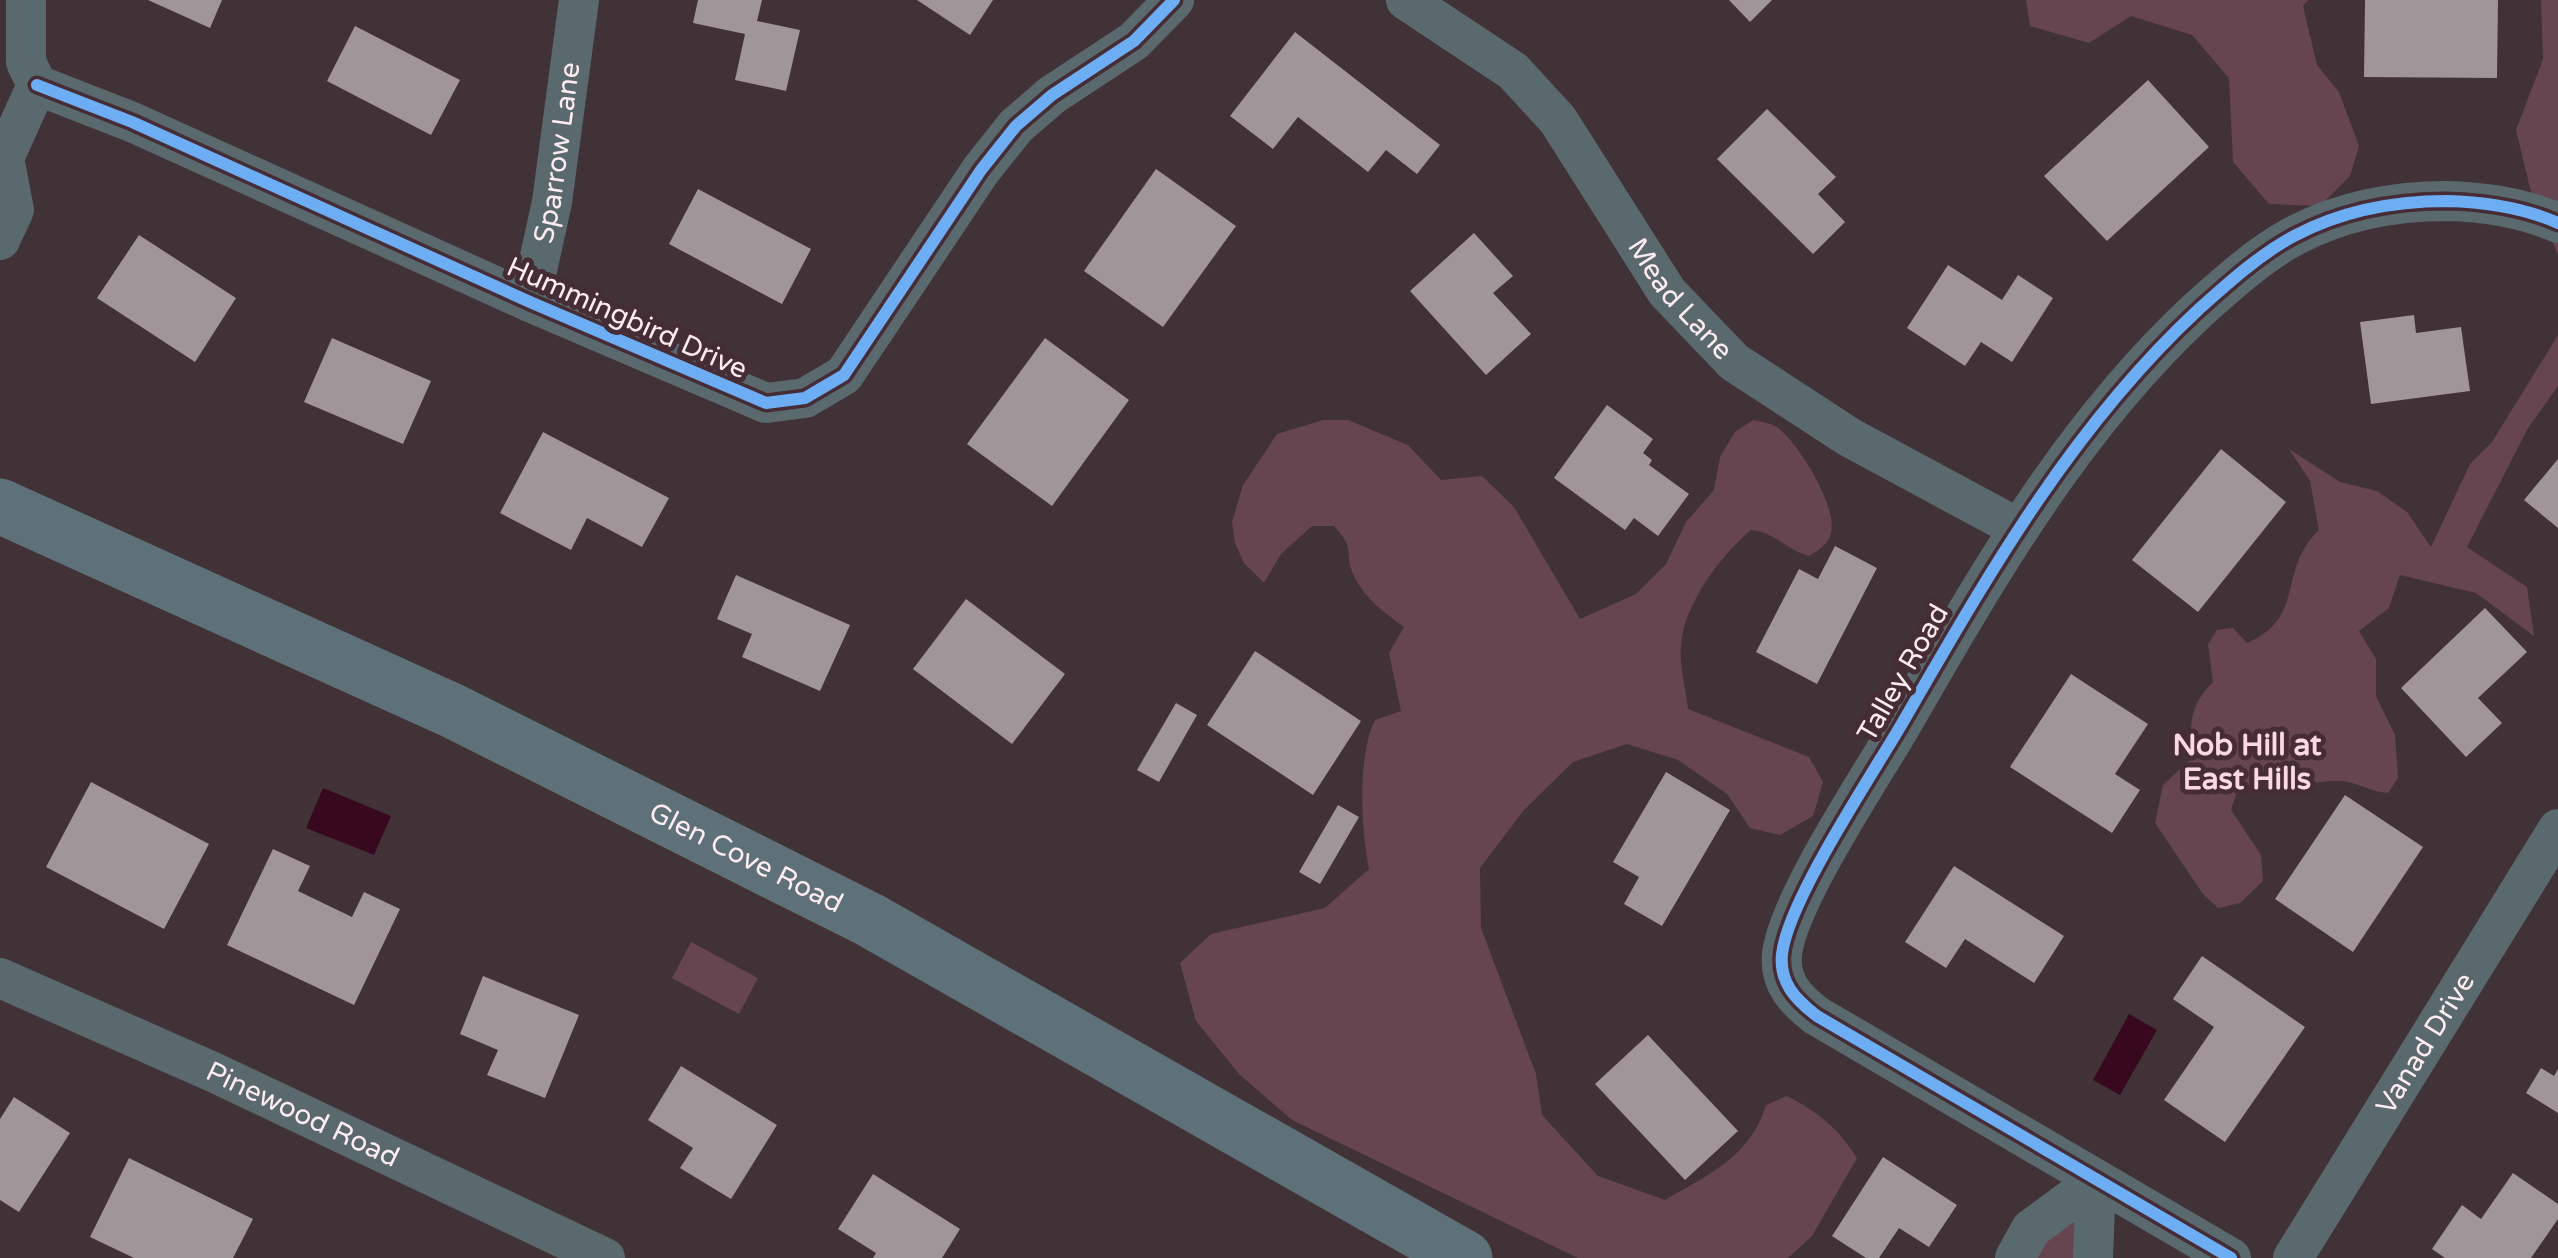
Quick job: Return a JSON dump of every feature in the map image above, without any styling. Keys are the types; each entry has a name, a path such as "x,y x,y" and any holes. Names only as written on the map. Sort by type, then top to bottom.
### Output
{"main road":[{"name":"Glen Cove Road","path":"0,506 453,711 870,920 1465,1258"}],"street":[{"path":"0,240 14,210 2,160 37,85 26,62 22,32 26,0"},
{"name":"Sparrow Lane","path":"530,302 552,202 579,0"},
{"name":"Hummingbird Drive","path":"37,85 132,122 749,399 784,402 824,390 860,355 981,170 1016,126 1052,95 1134,40 1174,0"},
{"name":"Mead Lane","path":"1406,0 1513,71 1558,120 1667,292 1734,362 1849,437 2016,527"},
{"name":"Talley Road","path":"2231,1258 1817,1016 1795,999 1783,977 1786,936 1820,864 2016,527 2072,450 2164,342 2225,286 2291,238 2333,218 2382,206 2429,201 2507,207 2558,223"},
{"name":"Vanad Drive","path":"2293,1258 2558,829"},
{"name":"Pinewood Road","path":"0,978 247,1088 605,1258"},
{"path":"2015,1258 2031,1229 2096,1181"},
{"path":"2093,1258 2096,1181"}],"shaded area":[{"path":"2026,0 2308,0 2303,6 2317,65 2339,92 2359,146 2350,176 2320,206 2269,204 2233,162 2229,78 2192,35 2131,16 2089,43 2030,26"},
{"path":"2541,0 2558,0 2558,255 2530,188 2516,130 2543,59"},
{"path":"2558,335 2558,386 2528,428 2467,547 2527,587 2534,636 2476,593 2400,575 2389,608 2359,631 2376,659 2376,696 2395,735 2398,778 2388,793 2347,782 2307,783 2287,776 2237,792 2231,810 2261,855 2263,881 2240,903 2218,908 2203,894 2155,823 2163,785 2194,756 2193,716 2199,699 2213,682 2208,644 2217,630 2233,628 2247,643 2278,620 2298,560 2319,530 2310,481 2289,449 2340,482 2377,491 2407,512 2431,547 2470,464 2492,442"},
{"path":"1323,420 1348,420 1408,445 1441,480 1482,476 1514,507 1580,619 1636,594 1666,564 1686,522 1714,490 1720,457 1735,432 1753,420 1775,426 1786,435 1815,476 1832,522 1825,544 1809,556 1751,530 1716,567 1697,597 1684,629 1681,653 1688,709 1809,757 1823,782 1813,816 1780,835 1750,828 1727,794 1678,760 1627,744 1573,762 1524,810 1480,868 1481,928 1536,1074 1542,1115 1598,1176 1665,1200 1739,1151 1759,1123 1766,1105 1787,1096 1835,1129 1857,1158 1812,1236 1788,1258 1578,1258 1292,1120 1239,1074 1196,1021 1180,963 1211,934 1325,908 1369,869 1363,814 1365,753 1375,720 1401,711 1389,653 1404,627 1364,592 1351,568 1348,546 1334,526 1312,526 1281,554 1264,583 1244,563 1235,543 1232,522 1243,485 1277,434"},
{"path":"323,788 391,816 374,855 306,828"},
{"path":"691,942 758,978 739,1014 672,978"},
{"path":"2129,1014 2157,1030 2120,1095 2093,1080"},
{"path":"2096,1181 2093,1258 2015,1258"}],"building":[{"path":"148,0 222,0 210,28"},
{"path":"698,0 762,0 757,21 800,30 786,91 735,80 745,34 693,23"},
{"path":"917,0 993,0 970,35"},
{"path":"1729,0 1772,0 1750,22"},
{"path":"2365,0 2498,0 2497,78 2364,77"},
{"path":"355,26 460,80 431,135 327,81"},
{"path":"1295,32 1440,145 1417,174 1386,150 1368,172 1298,117 1273,149 1230,116"},
{"path":"2148,80 2209,147 2107,241 2044,176"},
{"path":"1767,109 1836,177 1818,194 1845,222 1813,254 1717,159"},
{"path":"1156,169 1236,226 1163,327 1084,271"},
{"path":"698,189 811,249 782,304 669,244"},
{"path":"1474,233 1513,276 1493,293 1531,334 1486,375 1410,291"},
{"path":"139,235 236,298 195,362 97,298"},
{"path":"1948,265 2002,300 2018,275 2053,298 2012,362 1981,342 1965,366 1907,328"},
{"path":"2414,315 2416,333 2461,327 2470,391 2371,404 2360,322"},
{"path":"332,338 431,381 403,444 304,402"},
{"path":"1045,338 1129,400 1052,506 967,444"},
{"path":"1607,405 1653,439 1643,453 1652,460 1649,465 1689,494 1658,536 1634,518 1625,530 1554,478"},
{"path":"543,432 669,498 642,547 587,518 571,550 500,513"},
{"path":"2221,449 2286,502 2198,612 2132,560"},
{"path":"2558,459 2558,528 2524,500"},
{"path":"1835,546 1877,568 1817,684 1756,652 1799,569 1818,579"},
{"path":"736,575 850,625 820,691 742,657 752,634 717,619"},
{"path":"966,599 1065,674 1012,744 913,669"},
{"path":"2485,608 2527,652 2478,698 2502,723 2466,757 2401,688"},
{"path":"1255,651 1361,721 1313,795 1207,725"},
{"path":"2071,674 2148,724 2115,774 2140,790 2112,833 2010,767"},
{"path":"1176,703 1197,715 1159,782 1137,770"},
{"path":"1666,772 1730,810 1662,926 1624,904 1639,877 1613,862"},
{"path":"91,782 209,844 164,929 46,867"},
{"path":"2345,795 2423,847 2353,952 2275,899"},
{"path":"1338,805 1359,817 1320,884 1299,872"},
{"path":"273,849 310,866 298,891 352,917 364,892 400,909 354,1005 227,945"},
{"path":"1954,866 2064,936 2034,983 1965,939 1946,968 1905,942"},
{"path":"2202,956 2305,1027 2225,1142 2164,1100 2214,1027 2173,999"},
{"path":"483,976 579,1015 545,1098 487,1075 498,1050 460,1034"},
{"path":"1648,1035 1738,1131 1685,1180 1595,1084"},
{"path":"681,1066 777,1125 731,1199 680,1168 693,1148 648,1120"},
{"path":"2541,1068 2554,1076 2558,1069 2558,1113 2526,1093"},
{"path":"14,1097 70,1133 19,1212 0,1200 0,1119"},
{"path":"1883,1157 1957,1205 1929,1247 1899,1228 1879,1258 1866,1258 1832,1236"},
{"path":"129,1158 253,1219 233,1258 134,1258 90,1237"},
{"path":"2513,1173 2558,1204 2558,1219 2531,1258 2445,1258 2432,1249 2462,1205 2481,1219"},
{"path":"873,1174 960,1229 942,1258 873,1258 876,1253 838,1229"}],"cycle path":[{"path":"37,85 132,122 530,302 766,403 805,398 844,375 981,170 1016,126 1052,95 1134,41 1174,0"},
{"path":"2231,1258 1817,1016 1796,997 1783,974 1782,954 1788,931 1832,840 2034,507 2110,404 2198,310 2281,243 2312,227 2368,209 2427,201 2490,204 2558,223"}],"district":[{"name":"Nob Hill at East Hills","path":"2247,762"}]}
